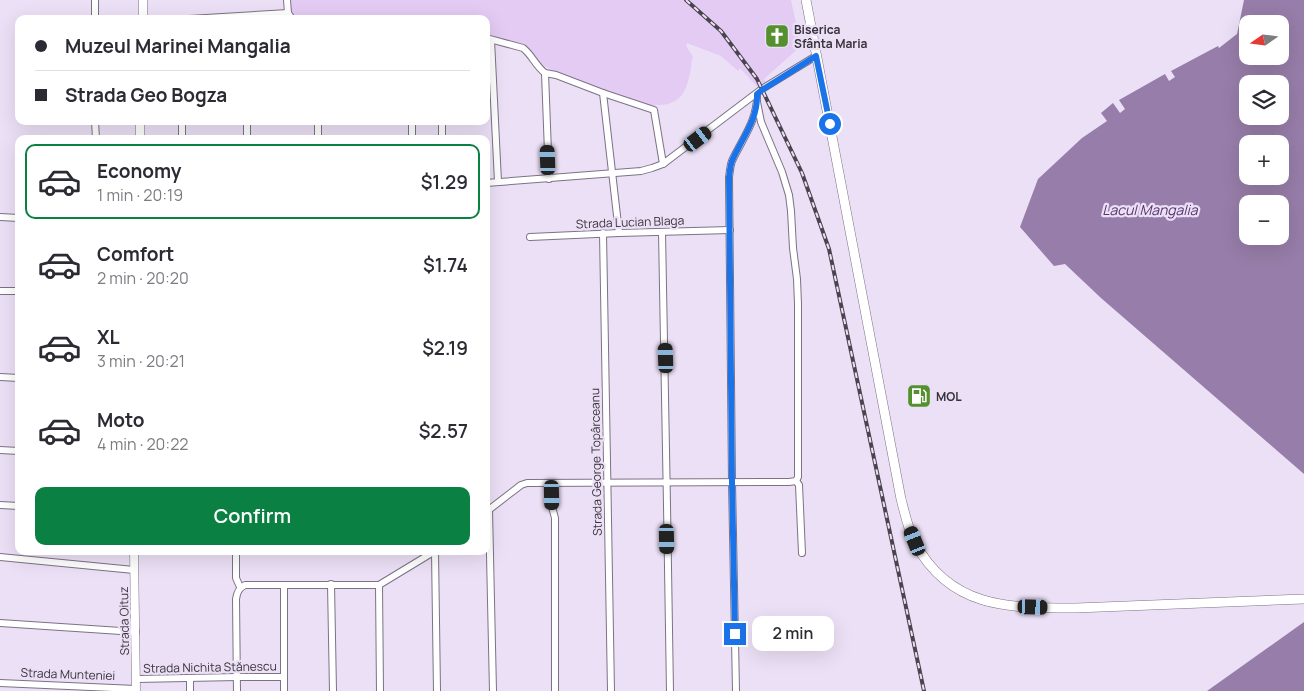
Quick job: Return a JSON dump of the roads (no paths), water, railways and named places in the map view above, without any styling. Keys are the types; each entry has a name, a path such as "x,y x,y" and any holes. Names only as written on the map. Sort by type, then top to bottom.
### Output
{"highway":[{"path":"806,0 901,499 911,532 925,558 939,574 958,590 987,602 1003,605 1076,608 1304,598"}],"main road":[{"path":"142,15 143,0"},
{"name":"Strada Oituz","path":"134,555 136,690"}],"street":[{"path":"95,0 95,15"},
{"path":"287,0 290,15"},
{"path":"490,39 523,48 545,73 556,75 603,94 654,110 663,164"},
{"path":"490,55 498,182"},
{"path":"490,183 641,171 663,164 762,90 816,56"},
{"path":"545,73 549,179"},
{"path":"603,94 619,233"},
{"path":"736,691 729,177 732,163 755,116 757,94"},
{"path":"757,102 761,122 782,172 789,195 791,211 798,304 798,477 796,481"},
{"path":"0,217 15,218"},
{"name":"Strada Lucian Blaga","path":"530,237 730,230"},
{"path":"662,232 666,358 670,691"},
{"name":"Strada George Topârceanu","path":"603,233 611,691"},
{"path":"0,291 15,291"},
{"path":"0,376 15,378"},
{"path":"0,450 15,451"},
{"path":"490,509 526,483 796,481"},
{"path":"796,481 799,485 802,553"},
{"path":"552,483 552,507 555,518 555,691"},
{"path":"0,505 15,506"},
{"path":"236,555 236,578 240,587"},
{"path":"237,691 236,599 240,587 245,585 379,585 428,555"},
{"path":"435,555 437,691"},
{"path":"489,555 493,691"},
{"path":"0,557 134,570"},
{"path":"331,584 333,691"},
{"path":"284,585 284,691"},
{"path":"379,585 380,691"},
{"path":"0,623 136,632"},
{"path":"190,678 190,691"},
{"name":"Strada Nichita Stănescu","path":"136,679 284,678"},
{"name":"Strada Munteniei","path":"0,683 33,688 136,690"}],"water":[{"name":"Lacul Mangalia","path":"1244,0 1304,0 1304,474 1101,298 1065,264 1054,266 1020,227 1038,179 1082,138 1107,121 1101,113 1113,103 1120,113 1125,109 1119,100 1165,74 1169,81 1175,77 1171,71 1218,46 1219,48 1237,34 1239,24 1239,65 1289,65 1289,15 1241,15"},
{"path":"1304,622 1304,691 1207,691"}],"railway":[{"path":"686,0 721,31 757,79 802,173 829,249 924,691"}],"place":[{"name":"Biserica Sfânta Maria","path":"777,36"},
{"name":"MOL","path":"919,396"}]}
